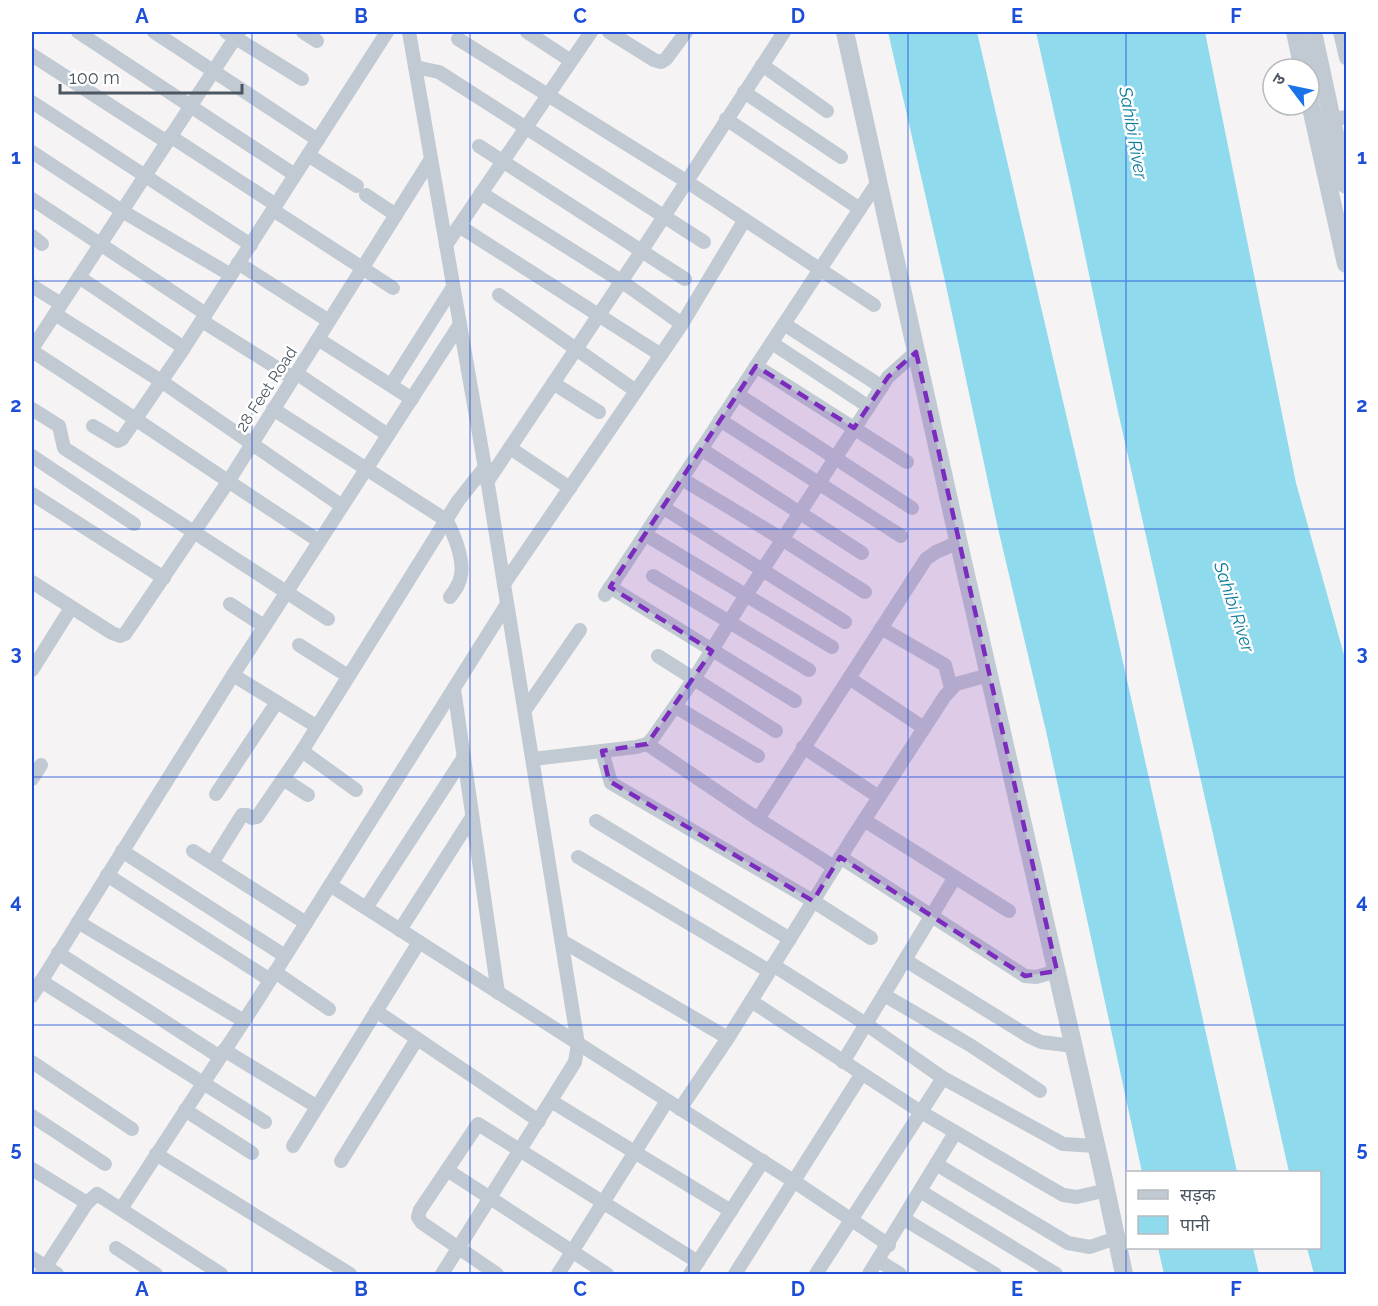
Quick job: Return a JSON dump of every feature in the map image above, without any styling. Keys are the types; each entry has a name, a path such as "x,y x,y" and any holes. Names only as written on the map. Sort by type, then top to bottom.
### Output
{"street":[{"path":"78,32 295,175"},
{"path":"154,32 318,140"},
{"path":"303,32 316,41"},
{"path":"93,426 119,441 184,348 387,32"},
{"path":"409,32 485,467 578,1044 575,1062 442,1275"},
{"path":"527,32 571,61"},
{"path":"446,245 591,32"},
{"path":"616,33 654,60 661,62 666,59 686,32"},
{"path":"487,482 784,32"},
{"path":"845,32 958,542 1107,1190 1124,1275"},
{"path":"1295,32 1300,57"},
{"path":"1313,32 1340,118 1347,185"},
{"path":"1340,32 1347,58"},
{"path":"302,79 233,33 190,107 58,309 33,343 228,482 319,541"},
{"path":"458,39 686,181 874,305"},
{"path":"32,55 169,139 393,288"},
{"path":"762,65 827,111"},
{"path":"415,67 439,72 704,242"},
{"path":"744,92 841,157"},
{"path":"32,102 250,245"},
{"path":"1313,117 1347,264"},
{"path":"1314,122 1340,118"},
{"path":"726,119 860,209"},
{"path":"479,146 685,279"},
{"path":"32,152 122,211 235,269 328,321"},
{"path":"308,155 396,215"},
{"name":"28 Feet Road","path":"71,608 116,635 125,634 228,482 431,159"},
{"path":"795,702 608,591 877,183"},
{"path":"481,194 621,281 682,324"},
{"path":"32,199 204,317 388,435"},
{"path":"504,584 682,324 744,221"},
{"path":"459,226 661,355"},
{"path":"79,277 184,348"},
{"path":"32,286 58,309 342,506"},
{"path":"391,386 453,287"},
{"path":"499,295 636,391"},
{"path":"32,996 264,626 460,324"},
{"path":"784,324 882,387"},
{"path":"318,339 412,399"},
{"path":"772,343 868,407"},
{"path":"647,744 694,680 762,570 888,377 916,352"},
{"path":"756,366 907,462"},
{"path":"553,383 599,412"},
{"path":"737,394 912,508"},
{"path":"32,409 60,428 61,444 64,448 328,619"},
{"path":"273,409 447,520 454,533 462,573 459,584 450,597"},
{"path":"720,420 901,536"},
{"path":"510,448 570,488"},
{"path":"701,448 862,553"},
{"path":"32,456 134,524"},
{"path":"212,863 242,815 257,817 302,751 458,501 485,467"},
{"path":"682,478 865,592"},
{"path":"32,494 164,578"},
{"path":"664,508 845,622"},
{"path":"646,535 832,647"},
{"path":"758,819 926,559 958,542"},
{"path":"653,576 808,670"},
{"path":"32,582 71,608 34,661"},
{"path":"230,604 264,626"},
{"path":"121,1209 244,1021 507,604"},
{"path":"881,628 945,665 951,688"},
{"path":"525,710 580,630"},
{"path":"299,645 348,676"},
{"path":"658,656 776,731"},
{"path":"233,675 316,726"},
{"path":"680,1109 728,1038 837,862 951,688 956,684 989,675"},
{"path":"849,678 924,728"},
{"path":"454,689 498,993"},
{"path":"216,794 278,702"},
{"path":"676,707 758,756"},
{"path":"533,759 647,744 758,819 932,916 1025,976 1036,977 1057,971"},
{"path":"804,747 879,797"},
{"path":"302,751 356,790"},
{"path":"602,751 611,783 813,900 871,938"},
{"path":"366,908 464,756"},
{"path":"32,779 42,765"},
{"path":"283,779 308,795"},
{"path":"400,930 472,817"},
{"path":"864,820 1010,911"},
{"path":"596,821 790,939"},
{"path":"122,851 285,956"},
{"path":"194,851 306,923"},
{"path":"578,857 866,1024 943,1078 1063,1144 1096,1146"},
{"path":"107,875 330,1009"},
{"path":"843,1062 955,877"},
{"path":"330,885 763,1161 889,1245"},
{"path":"78,922 244,1021"},
{"path":"562,941 728,1038"},
{"path":"292,1146 419,942"},
{"path":"58,953 222,1054 316,1106"},
{"path":"905,960 1030,1037 1041,1042 1074,1046"},
{"path":"41,981 265,1122"},
{"path":"884,995 970,1045 1040,1091"},
{"path":"751,1001 861,1075 1063,1196 1077,1197 1107,1190"},
{"path":"376,1011 539,1121"},
{"path":"341,1161 417,1039"},
{"path":"32,1062 132,1129"},
{"path":"735,1275 861,1075"},
{"path":"816,1275 943,1078"},
{"path":"551,1101 731,1211"},
{"path":"558,1275 667,1101"},
{"path":"185,1110 252,1153"},
{"path":"32,1116 105,1164"},
{"path":"497,1275 422,1223 418,1217 420,1210 478,1125 698,1262"},
{"path":"869,1275 955,1133"},
{"path":"156,1154 350,1275"},
{"path":"690,1275 763,1161"},
{"path":"936,1164 1068,1243 1090,1247 1116,1238"},
{"path":"32,1169 87,1203"},
{"path":"447,1170 607,1275"},
{"path":"920,1191 1056,1275"},
{"path":"32,1258 48,1272 87,1203 97,1194 220,1275"},
{"path":"904,1219 995,1275"},
{"path":"116,1248 156,1275"},
{"path":"879,1261 900,1275"}],"highlighted area":[{"path":"916,352 1057,971 1025,976 840,857 813,901 609,781 602,751 647,744 712,651 610,587 756,366 854,428 888,377"}],"water":[{"path":"888,32 977,32 1106,586 1237,1171 1142,1171"},
{"name":"Sahibi River","path":"1036,32 1205,32 1296,483 1346,662 1346,1274 1314,1274 1307,1249 1321,1249 1321,1171 1289,1171 1117,407"},
{"path":"1158,1249 1253,1249 1259,1274 1164,1274"}]}
